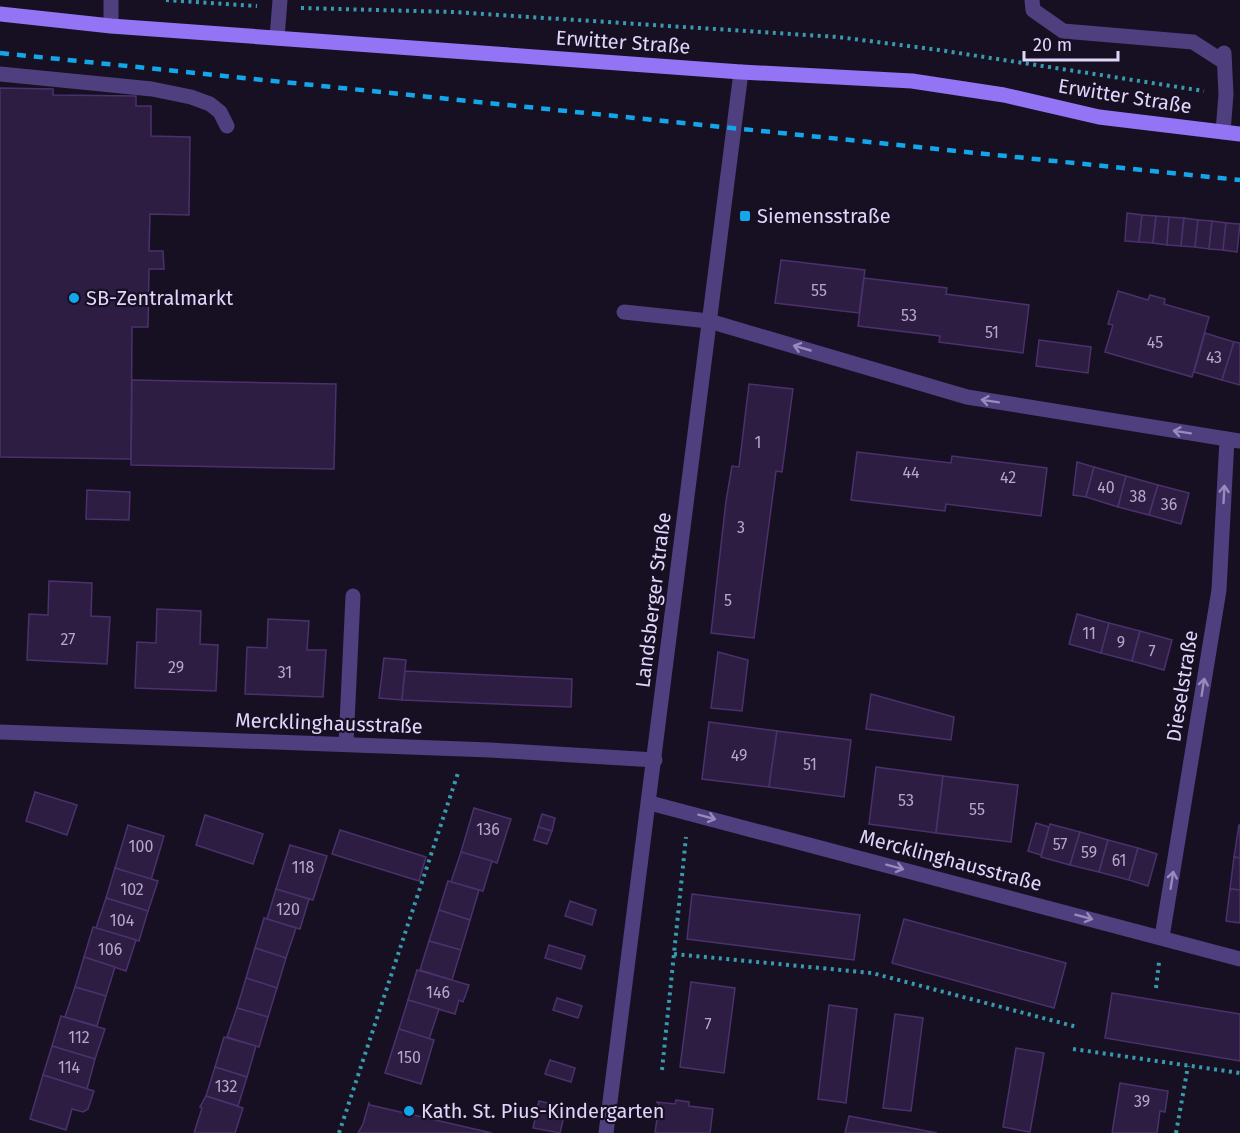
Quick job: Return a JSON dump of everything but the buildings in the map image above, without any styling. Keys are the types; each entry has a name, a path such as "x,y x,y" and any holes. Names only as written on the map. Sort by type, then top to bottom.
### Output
{"main road":[{"name":"Erwitter Straße","path":"0,14 111,26 741,72 912,81 1004,95 1099,117 1240,134"}],"street":[{"path":"111,0 111,26"},
{"path":"1032,0 1033,10 1063,31 1193,42 1224,56 1226,94 1223,132"},
{"path":"277,38 280,4"},
{"name":"Landsberger Straße","path":"606,1133 650,802 741,72"},
{"path":"0,74 152,89 191,97 210,104 219,112 227,126"},
{"path":"624,312 709,321 967,397 1234,440"},
{"name":"Dieselstraße","path":"1162,938 1219,590 1234,440"},
{"path":"346,744 353,596"},
{"name":"Mercklinghausstraße","path":"0,732 465,749 655,760"},
{"name":"Mercklinghausstraße","path":"650,802 1240,959"}],"path":[{"path":"166,0 453,12 838,37 939,50 1226,94"},
{"path":"339,1133 465,749"},
{"path":"662,1070 688,812"},
{"path":"674,954 872,973 1077,1027"},
{"path":"1073,1049 1240,1073"},
{"path":"1176,1133 1188,1066"}],"railway":[{"path":"0,53 1240,180"}],"place":[{"name":"Siemensstraße","path":"745,216"},
{"name":"SB-Zentralmarkt","path":"74,298"},
{"name":"Kath. St. Pius-Kindergarten","path":"409,1111"}]}
